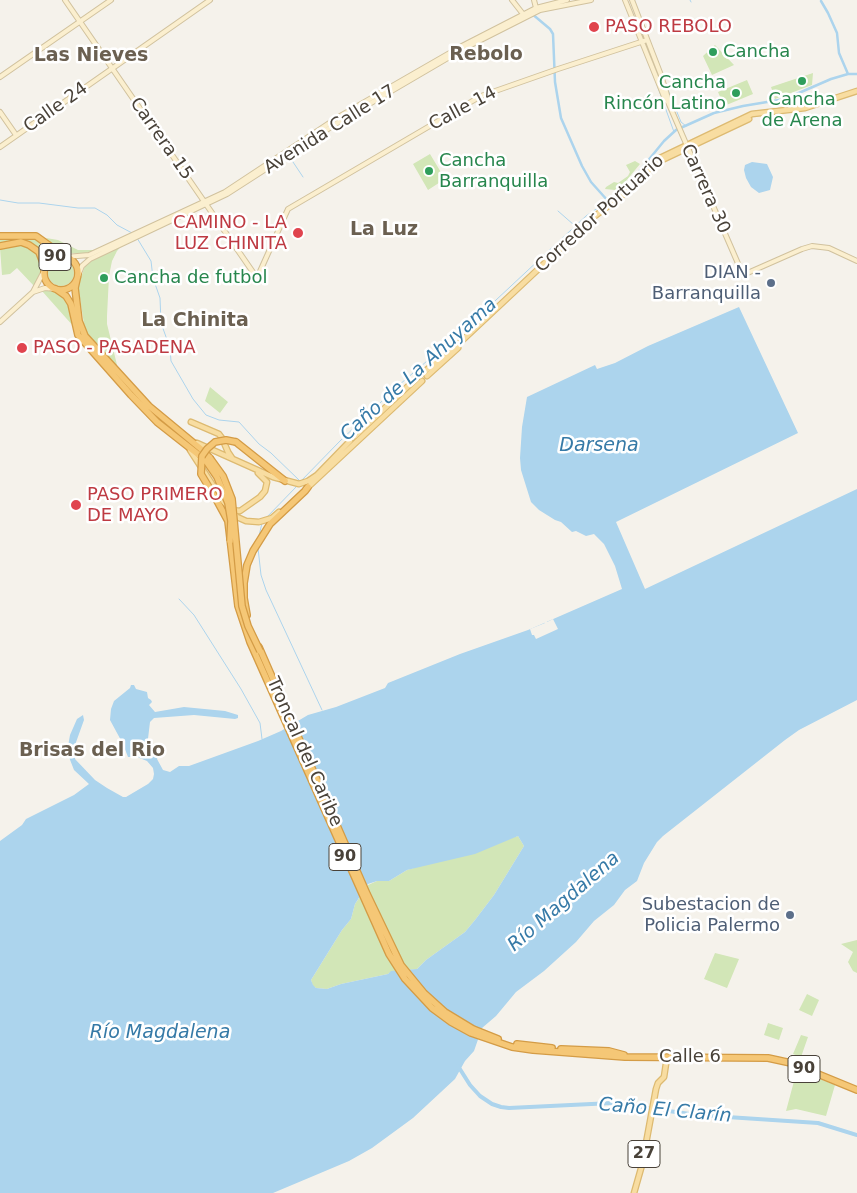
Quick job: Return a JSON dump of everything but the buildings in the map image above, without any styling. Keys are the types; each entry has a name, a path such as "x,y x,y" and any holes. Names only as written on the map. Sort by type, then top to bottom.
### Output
{"highway":[{"name":"90","path":"0,236 36,236 76,265 79,321 86,336 149,406 208,460"},
{"name":"90","path":"0,246 21,242 30,245 38,252 46,280 66,296 71,304 78,335 141,407 157,422 185,439"},
{"name":"90","path":"44,270 52,258 65,256"},
{"name":"90","path":"56,289 67,289 74,284 77,278"},
{"path":"230,541 228,521 203,479 200,468 204,454 211,445 223,440 236,442 287,481"},
{"name":"Troncal del Caribe","path":"208,460 228,503 237,601 244,628 381,938 397,968 412,988 432,1008 450,1022 471,1033 512,1047 533,1050 614,1052 631,1057"},
{"name":"Troncal del Caribe","path":"208,460 223,476 232,499 242,606 248,626 393,951 409,976 436,1004 473,1029 514,1043 584,1052"},
{"path":"260,652 247,614 244,583 247,565 270,520 306,491 306,485"},
{"name":"Calle 6","path":"631,1057 768,1058 786,1062 857,1090"}],"main road":[{"name":"Corredor Portuario","path":"452,351 598,218 639,186 656,165 687,147 753,117 806,110 857,92"},
{"path":"427,376 452,351"},
{"path":"355,436 420,375 452,351"},
{"path":"306,485 422,381"},
{"path":"191,422 219,434 228,452 235,460"},
{"path":"185,439 252,468 287,481 306,485"},
{"path":"185,439 229,509 237,517 252,522 270,520"},
{"path":"306,485 350,441"},
{"path":"217,453 225,447"},
{"path":"229,509 240,511 260,497 265,491 267,482 265,478 252,468"},
{"name":"27","path":"634,1193 642,1165 653,1104 658,1084 664,1077 667,1057"}],"street":[{"name":"Carrera 15","path":"65,0 257,278"},
{"path":"0,77 111,0"},
{"name":"Calle 24","path":"0,147 210,0"},
{"path":"512,0 526,14"},
{"path":"534,0 534,10"},
{"name":"Avenida Calle 17","path":"77,278 82,266 90,259 206,203 460,47 534,10 567,0"},
{"name":"Avenida Calle 17","path":"534,10 591,0"},
{"name":"Carrera 30","path":"625,0 665,99 668,102 743,274 812,246 829,248 857,261"},
{"name":"Carrera 30","path":"632,0 668,102"},
{"name":"Calle 14","path":"257,278 288,209 481,96 647,40"},
{"path":"0,112 16,135"},
{"name":"Avenida Calle 17","path":"65,256 89,255 135,236"},
{"path":"0,322 33,292 44,270"},
{"path":"33,292 45,288 56,289"}],"green space":[{"path":"715,45 734,65 712,75 703,56"},
{"path":"813,73 812,85 775,99 771,87"},
{"name":"Cancha Rincón Latino","path":"747,80 753,94 724,106 718,92"},
{"name":"Cancha Barranquilla","path":"430,154 445,179 428,190 413,164"},
{"path":"635,161 640,164 621,187 615,190 605,189 614,182 618,183 628,176 630,172 626,165"},
{"path":"0,237 28,237 36,239 59,255 44,265 41,257 30,244 0,244"},
{"path":"46,238 58,240 78,250 94,250 85,254 69,253 58,249"},
{"path":"124,243 112,261 109,276 107,316 107,324 118,369 92,341 85,330 78,286 86,263"},
{"path":"19,244 26,245 35,252 43,269 34,286 17,268 10,274 2,275 0,248"},
{"path":"61,260 70,264 74,273 70,282 61,286 52,282 48,273 52,264"},
{"path":"50,290 57,292 67,300 74,327 42,291"},
{"path":"210,387 228,402 220,413 205,401"},
{"path":"518,836 524,846 494,895 465,932 426,960 417,969 391,972 327,989 313,986 311,980 351,919 355,904 368,885 377,881 389,881 407,870"},
{"path":"857,940 857,973 853,971 848,962 853,952 841,944"},
{"path":"715,953 739,959 727,988 704,979"},
{"path":"807,994 819,1000 812,1016 799,1010"},
{"path":"768,1023 783,1028 779,1040 764,1035"},
{"path":"801,1035 808,1037 801,1057 793,1054"},
{"path":"797,1070 835,1085 826,1116 796,1109 786,1111"}],"water":[{"path":"752,162 767,164 773,177 770,190 759,193 751,187 744,170 745,165"},
{"name":"Río Magdalena","path":"739,307 798,433 616,522 645,589 857,489 857,700 799,730 663,836 644,863 637,881 625,890 614,905 594,921 576,942 544,971 516,992 496,1016 482,1028 474,1051 465,1061 455,1079 413,1118 372,1148 349,1161 273,1193 0,1193 0,841 22,825 26,819 74,795 89,784 74,770 67,752 70,735 77,719 83,715 84,720 75,745 75,759 95,780 126,797 148,784 153,779 154,774 153,768 147,761 137,757 128,757 110,720 114,701 131,685 134,685 136,689 147,692 148,698 152,702 149,705 155,712 184,707 225,711 238,715 238,718 235,719 194,715 154,718 150,722 147,747 153,754 159,755 157,759 163,770 170,772 179,766 189,766 258,741 281,731 308,715 336,707 385,688 388,683 460,654 528,630 622,589 615,566 604,544 594,534 586,536 576,531 572,532 561,522 539,510 531,502 521,470 522,427 527,397 595,365 597,369 615,363 648,346","holes":["518,836 524,846 494,895 465,932 426,960 417,969 391,971 388,974 341,984 327,989 316,988 313,985 311,980 351,919 355,904 368,884 377,881 389,881 407,870 475,854"]}],"pier":[{"path":"553,619 558,629 536,639 532,635 530,629 545,623 544,621 546,620 547,622"}],"waterway":[{"path":"821,1 837,33 839,53 848,74"},
{"name":"Caño de La Ahuyama","path":"531,13 550,29 553,34 555,82 561,118 591,182 608,201 624,190 664,141 676,130 714,113 785,99 831,79 848,74 857,74"},
{"path":"664,80 681,122 686,126"},
{"path":"656,82 674,132"},
{"path":"289,156 303,177"},
{"path":"0,200 95,208 107,215 117,225 132,233"},
{"name":"Caño de La Ahuyama","path":"300,482 399,385 451,342 586,216 608,201"},
{"path":"558,211 574,225"},
{"path":"137,238 151,261 153,278 160,298 161,323 170,348 171,361 193,399 206,415 219,420 239,422 259,444 300,481"},
{"name":"Caño de La Ahuyama","path":"266,518 298,485"},
{"name":"Caño de La Ahuyama","path":"259,536 262,523"},
{"name":"Caño de La Ahuyama","path":"258,548 261,575 266,590 322,710"},
{"path":"179,599 194,615 241,689 260,723 262,739"},
{"name":"Caño El Clarín","path":"458,1066 470,1085 480,1096 492,1104 501,1107 612,1103 697,1115 818,1123 857,1135"}],"place":[{"name":"PASO REBOLO","path":"594,27"},
{"name":"Cancha","path":"713,52"},
{"name":"Cancha de Arena","path":"802,81"},
{"name":"Cancha Rincón Latino","path":"736,93"},
{"name":"Cancha Barranquilla","path":"429,171"},
{"name":"CAMINO - LA LUZ CHINITA","path":"298,233"},
{"name":"Cancha de futbol","path":"104,278"},
{"name":"DIAN - Barranquilla","path":"771,283"},
{"name":"PASO - PASADENA","path":"22,348"},
{"name":"PASO PRIMERO DE MAYO","path":"76,505"},
{"name":"Subestacion de Policia Palermo","path":"790,915"}],"district":[{"name":"Rebolo","path":"486,55"},
{"name":"Las Nieves","path":"91,56"},
{"name":"La Luz","path":"384,230"},
{"name":"La Chinita","path":"195,321"},
{"name":"Brisas del Rio","path":"92,751"}],"water label":[{"name":"Darsena","path":"599,446"}]}
